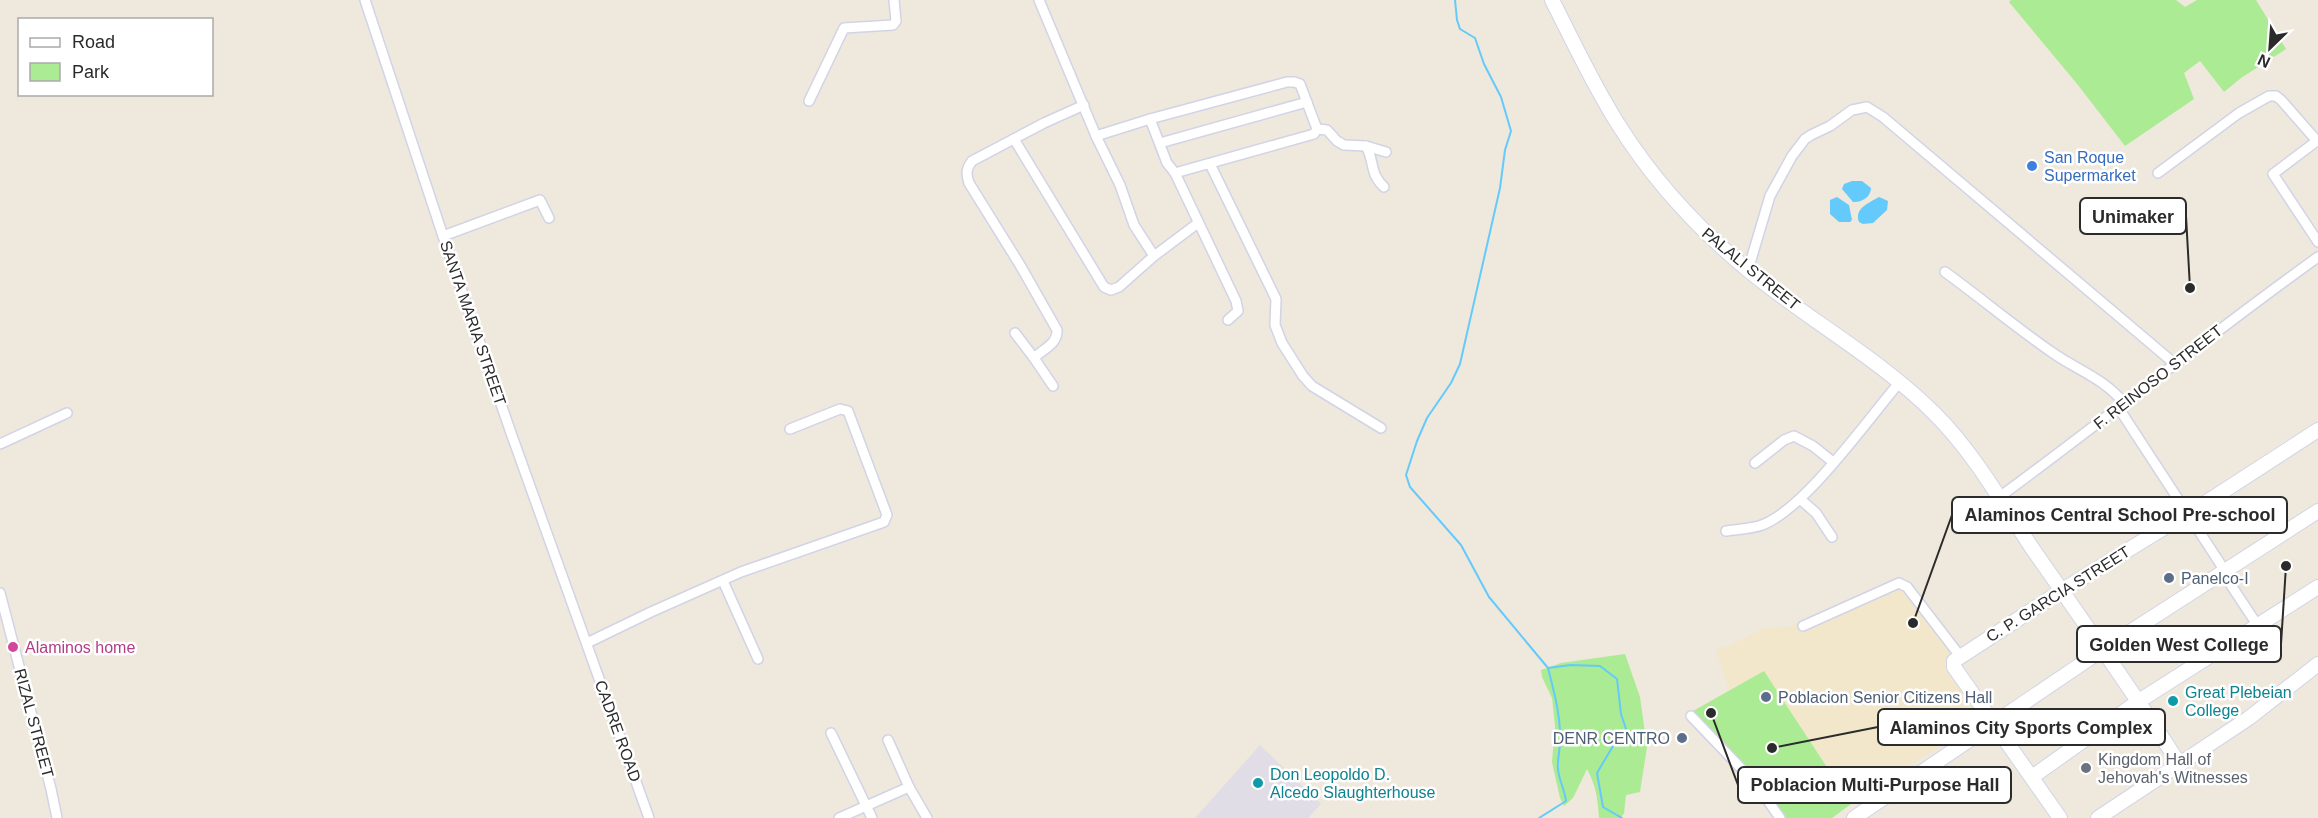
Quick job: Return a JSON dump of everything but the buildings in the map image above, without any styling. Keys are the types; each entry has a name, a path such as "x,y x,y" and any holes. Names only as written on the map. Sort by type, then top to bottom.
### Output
{"street":[{"name":"SANTA MARIA STREET","path":"365,0 511,433 587,643"},
{"path":"809,100 844,28 893,25 896,21 894,0"},
{"path":"1039,0 1096,136 1120,185 1134,225 1154,256"},
{"name":"PALALI STREET","path":"1552,0 1616,121 1638,154 1688,216 1748,270 1899,382 1936,414 1971,455 2180,765"},
{"path":"1096,136 1150,119 1294,81 1300,84 1317,129"},
{"path":"2158,173 2239,113 2269,96 2276,96 2318,140 2273,174 2318,242"},
{"path":"1160,143 1307,102"},
{"path":"1034,358 1054,342 1057,338 1057,330 969,183 966,174 967,167 972,161 1084,105"},
{"path":"1748,270 1770,196 1792,156 1811,135 1830,126 1852,110 1867,107 1883,117 2175,364"},
{"path":"1150,119 1167,163 1175,173 1236,302 1238,310 1228,320"},
{"path":"1317,129 1327,130 1344,145 1366,146 1386,152"},
{"path":"1175,173 1311,135 1317,129"},
{"path":"1014,139 1104,287 1111,290 1119,287 1154,256 1198,223"},
{"path":"1366,146 1370,154 1373,175 1384,187"},
{"path":"1210,164 1276,299 1276,330 1299,370 1312,386 1381,428"},
{"path":"443,236 540,200 549,218"},
{"name":"F. REINOSO STREET","path":"1998,498 2256,301 2318,257"},
{"path":"1945,272 2023,332 2058,356 2104,382 2121,405 2258,626"},
{"path":"1015,333 1053,386"},
{"path":"1726,531 1761,525 1775,518 1800,499 1899,382"},
{"path":"587,643 723,580 880,525 886,518 848,411 840,409 790,429"},
{"path":"0,444 67,413"},
{"name":"C. P. GARCIA STREET","path":"1960,656 2189,513 2318,429"},
{"path":"1755,463 1784,440 1794,436 1813,446 1833,462"},
{"path":"1800,499 1816,513 1832,537"},
{"path":"1854,818 2102,650 2318,511"},
{"path":"723,580 758,659"},
{"path":"1803,626 1899,583 1907,587 1960,656 1954,661 1953,667 1995,723 2060,818"},
{"path":"2032,777 2139,701 2318,587"},
{"name":"RIZAL STREET","path":"0,593 57,818"},
{"name":"CADRE ROAD","path":"587,643 649,818"},
{"path":"2098,818 2249,718 2318,664"},
{"path":"1691,716 1757,785 1780,818"},
{"path":"831,733 872,818"},
{"path":"888,740 909,787 927,818"},
{"path":"839,818 909,787"}],"shaded area":[{"path":"1897,581 1957,653 1944,663 1982,720 1850,802 1764,671 1729,690 1716,649 1728,646 1765,628 1788,627 1852,603"},
{"path":"1260,745 1321,804 1308,818 1195,818"}],"green space":[{"path":"2011,0 2176,0 2185,7 2197,0 2256,0 2286,49 2241,78 2224,92 2200,61 2184,73 2194,99 2125,146 2009,2"},
{"path":"1625,654 1640,697 1647,747 1640,792 1626,795 1624,813 1621,818 1599,818 1596,793 1587,769 1573,798 1564,806 1560,798 1552,762 1555,726 1552,698 1541,670 1561,663"},
{"path":"1764,671 1851,804 1832,818 1786,818 1764,787 1693,711"}],"water":[{"path":"1862,181 1871,188 1865,199 1853,202 1842,189 1844,184"},
{"path":"1837,197 1849,205 1852,220 1850,222 1839,222 1830,214 1830,200"},
{"path":"1879,197 1888,201 1887,210 1873,223 1859,222 1860,210"}],"waterway":[{"path":"1455,0 1460,29 1475,38 1484,64 1501,97 1511,131 1460,364 1451,383 1427,418 1406,475 1410,487 1461,545 1489,597 1548,668 1571,665 1600,666 1617,679 1621,714 1627,732 1616,741 1597,773 1603,807 1622,818"},
{"path":"1539,818 1566,801 1558,769 1560,742 1558,713 1548,668"}],"place":[{"name":"San Roque Supermarket","path":"2032,166"},
{"name":"Unimaker","path":"2190,288"},
{"name":"Golden West College","path":"2286,566"},
{"name":"Panelco-I","path":"2169,578"},
{"name":"Alaminos Central School Pre-school","path":"1913,623"},
{"name":"Alaminos home","path":"13,647"},
{"name":"Poblacion Senior Citizens Hall","path":"1766,697"},
{"name":"Great Plebeian College","path":"2173,701"},
{"name":"Poblacion Multi-Purpose Hall","path":"1711,713"},
{"name":"DENR CENTRO","path":"1682,738"},
{"name":"Alaminos City Sports Complex","path":"1772,748"},
{"name":"Kingdom Hall of Jehovah's Witnesses","path":"2086,768"},
{"name":"Don Leopoldo D. Alcedo Slaughterhouse","path":"1258,783"}]}
